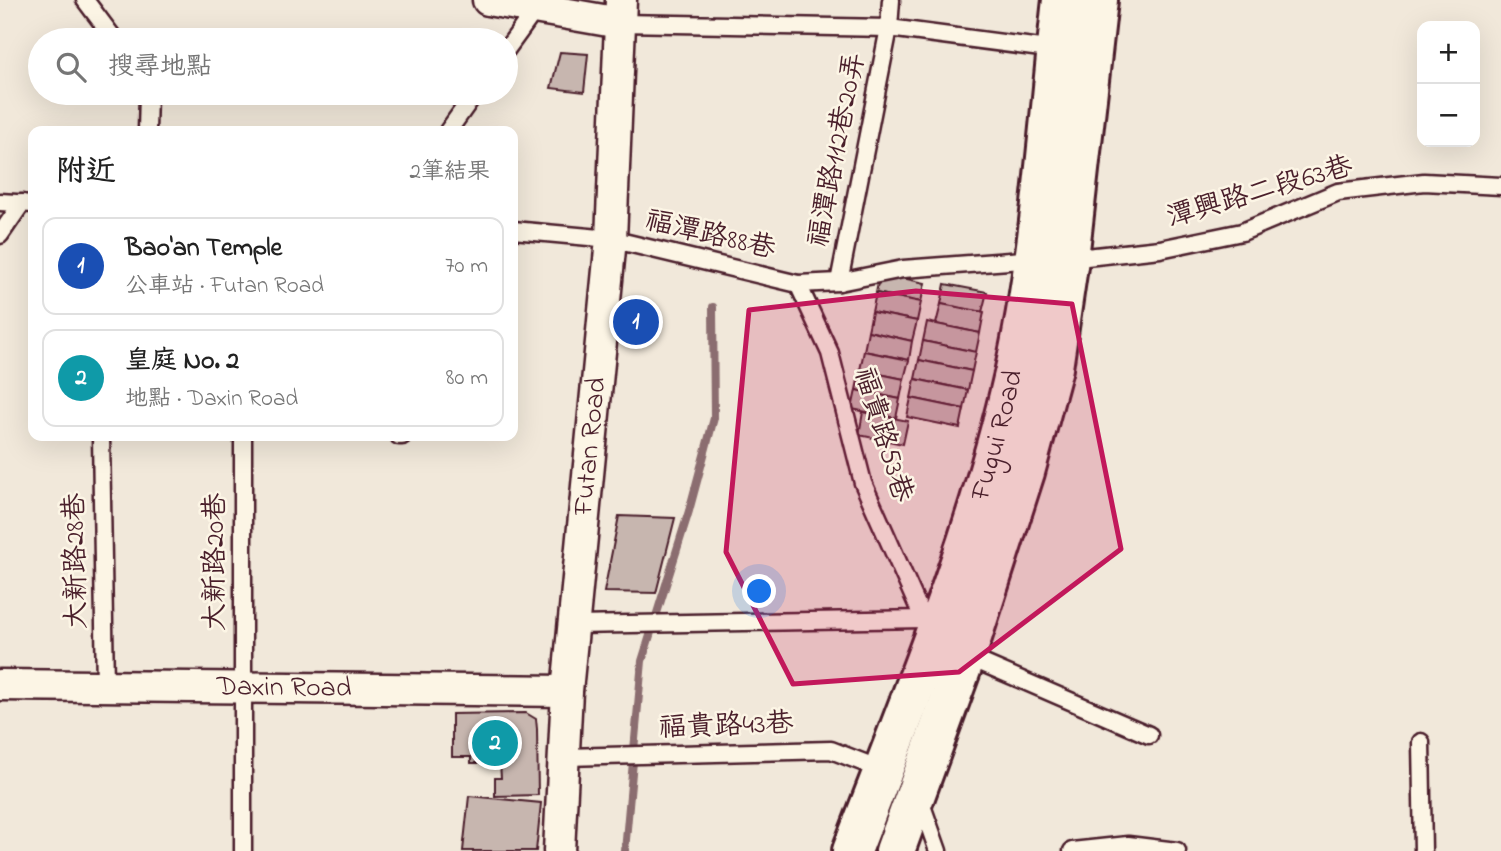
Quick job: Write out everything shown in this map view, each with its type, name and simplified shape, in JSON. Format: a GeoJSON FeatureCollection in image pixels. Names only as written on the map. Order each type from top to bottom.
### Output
{"type":"FeatureCollection","features":[{"type":"Feature","properties":{"kind":"street"},"geometry":{"type":"LineString","coordinates":[[488,0],[535,10],[621,12]]}},
{"type":"Feature","properties":{"kind":"street","name":"Fugui Road"},"geometry":{"type":"LineString","coordinates":[[895,851],[900,781],[941,638],[1025,472],[1053,368],[1051,259],[1056,50],[1062,0]]}},
{"type":"Feature","properties":{"kind":"street","name":"Fugui Road"},"geometry":{"type":"LineString","coordinates":[[1051,259],[1098,0]]}},
{"type":"Feature","properties":{"kind":"street","name":"Futan Road"},"geometry":{"type":"LineString","coordinates":[[559,851],[566,757],[567,691],[611,239],[621,12]]}},
{"type":"Feature","properties":{"kind":"street","name":"Daxin Road"},"geometry":{"type":"LineString","coordinates":[[0,685],[567,691]]}},
{"type":"Feature","properties":{"kind":"street","name":"Fugui Road"},"geometry":{"type":"LineString","coordinates":[[852,851],[900,781]]}},
{"type":"Feature","properties":{"kind":"lane"},"geometry":{"type":"LineString","coordinates":[[85,0],[106,28]]}},
{"type":"Feature","properties":{"kind":"lane","name":"福潭路112巷20弄"},"geometry":{"type":"LineString","coordinates":[[839,282],[889,28],[891,0]]}},
{"type":"Feature","properties":{"kind":"lane"},"geometry":{"type":"LineString","coordinates":[[518,33],[535,10]]}},
{"type":"Feature","properties":{"kind":"lane"},"geometry":{"type":"LineString","coordinates":[[621,12],[889,28],[1056,50]]}},
{"type":"Feature","properties":{"kind":"lane"},"geometry":{"type":"LineString","coordinates":[[147,126],[148,105]]}},
{"type":"Feature","properties":{"kind":"lane"},"geometry":{"type":"LineString","coordinates":[[452,126],[466,105]]}},
{"type":"Feature","properties":{"kind":"lane","name":"潭興路二段63巷"},"geometry":{"type":"LineString","coordinates":[[839,282],[902,269],[1160,249],[1242,232],[1338,192],[1424,182],[1501,186]]}},
{"type":"Feature","properties":{"kind":"lane"},"geometry":{"type":"LineString","coordinates":[[0,202],[28,203]]}},
{"type":"Feature","properties":{"kind":"lane"},"geometry":{"type":"LineString","coordinates":[[0,236],[28,203]]}},
{"type":"Feature","properties":{"kind":"lane","name":"福潭路88巷"},"geometry":{"type":"LineString","coordinates":[[518,230],[611,239],[799,284],[839,282]]}},
{"type":"Feature","properties":{"kind":"lane","name":"福貴路53巷"},"geometry":{"type":"LineString","coordinates":[[799,284],[830,353],[863,483],[941,638]]}},
{"type":"Feature","properties":{"kind":"lane","name":"大新路28巷"},"geometry":{"type":"LineString","coordinates":[[102,441],[104,686]]}},
{"type":"Feature","properties":{"kind":"lane","name":"大新路20巷"},"geometry":{"type":"LineString","coordinates":[[243,441],[243,851]]}},
{"type":"Feature","properties":{"kind":"lane"},"geometry":{"type":"LineString","coordinates":[[574,625],[941,638],[1149,735]]}},
{"type":"Feature","properties":{"kind":"lane"},"geometry":{"type":"LineString","coordinates":[[1421,742],[1423,851]]}},
{"type":"Feature","properties":{"kind":"lane","name":"福貴路43巷"},"geometry":{"type":"LineString","coordinates":[[566,757],[831,750],[900,781]]}},
{"type":"Feature","properties":{"kind":"lane"},"geometry":{"type":"LineString","coordinates":[[900,781],[938,851]]}},
{"type":"Feature","properties":{"kind":"lane"},"geometry":{"type":"LineString","coordinates":[[1072,851],[1128,845],[1177,851]]}},
{"type":"Feature","properties":{"kind":"highlighted area"},"geometry":{"type":"Polygon","coordinates":[[[916,291],[1072,304],[1121,549],[959,672],[793,684],[726,552],[749,310],[916,291]]]}},
{"type":"Feature","properties":{"kind":"building"},"geometry":{"type":"Polygon","coordinates":[[[560,52],[588,54],[584,92],[551,88],[560,52]]]}},
{"type":"Feature","properties":{"kind":"building"},"geometry":{"type":"Polygon","coordinates":[[[880,273],[925,283],[921,302],[876,293],[880,273]]]}},
{"type":"Feature","properties":{"kind":"building"},"geometry":{"type":"Polygon","coordinates":[[[945,284],[987,292],[982,312],[941,304],[945,284]]]}},
{"type":"Feature","properties":{"kind":"building"},"geometry":{"type":"Polygon","coordinates":[[[876,293],[921,302],[917,321],[872,312],[876,293]]]}},
{"type":"Feature","properties":{"kind":"building"},"geometry":{"type":"Polygon","coordinates":[[[941,304],[984,312],[980,333],[936,324],[941,304]]]}},
{"type":"Feature","properties":{"kind":"building"},"geometry":{"type":"Polygon","coordinates":[[[872,312],[917,321],[912,341],[868,331],[872,312]]]}},
{"type":"Feature","properties":{"kind":"building"},"geometry":{"type":"Polygon","coordinates":[[[927,322],[980,333],[976,352],[923,341],[927,322]]]}},
{"type":"Feature","properties":{"kind":"building"},"geometry":{"type":"Polygon","coordinates":[[[868,331],[912,341],[909,360],[864,351],[868,331]]]}},
{"type":"Feature","properties":{"kind":"building"},"geometry":{"type":"Polygon","coordinates":[[[923,341],[976,352],[972,371],[919,360],[923,341]]]}},
{"type":"Feature","properties":{"kind":"building"},"geometry":{"type":"Polygon","coordinates":[[[864,351],[909,360],[904,379],[860,370],[864,351]]]}},
{"type":"Feature","properties":{"kind":"building"},"geometry":{"type":"Polygon","coordinates":[[[919,360],[972,371],[968,390],[915,379],[919,360]]]}},
{"type":"Feature","properties":{"kind":"building"},"geometry":{"type":"Polygon","coordinates":[[[860,370],[904,379],[900,399],[856,390],[860,370]]]}},
{"type":"Feature","properties":{"kind":"building"},"geometry":{"type":"Polygon","coordinates":[[[915,379],[968,390],[964,409],[911,398],[915,379]]]}},
{"type":"Feature","properties":{"kind":"building"},"geometry":{"type":"Polygon","coordinates":[[[856,390],[900,399],[896,418],[852,409],[856,390]]]}},
{"type":"Feature","properties":{"kind":"building"},"geometry":{"type":"Polygon","coordinates":[[[911,398],[964,409],[960,428],[907,417],[911,398]]]}},
{"type":"Feature","properties":{"kind":"building"},"geometry":{"type":"Polygon","coordinates":[[[863,412],[908,421],[903,444],[859,435],[863,412]]]}},
{"type":"Feature","properties":{"kind":"building"},"geometry":{"type":"Polygon","coordinates":[[[619,516],[675,518],[656,593],[604,592],[619,516]]]}},
{"type":"Feature","properties":{"kind":"building"},"geometry":{"type":"Polygon","coordinates":[[[526,713],[536,719],[538,795],[495,796],[495,778],[501,778],[500,763],[471,763],[471,757],[452,757],[452,714],[526,713]]]}},
{"type":"Feature","properties":{"kind":"building"},"geometry":{"type":"Polygon","coordinates":[[[469,796],[541,803],[536,851],[463,851],[469,796]]]}},
{"type":"Feature","properties":{"kind":"waterway"},"geometry":{"type":"LineString","coordinates":[[625,851],[642,661],[689,511],[714,418],[713,307]]}},
{"type":"Feature","properties":{"kind":"place","name":"Bao'an Temple"},"geometry":{"type":"Point","coordinates":[636,322]}},
{"type":"Feature","properties":{"kind":"place","name":"皇庭 No. 2"},"geometry":{"type":"Point","coordinates":[495,743]}}]}
